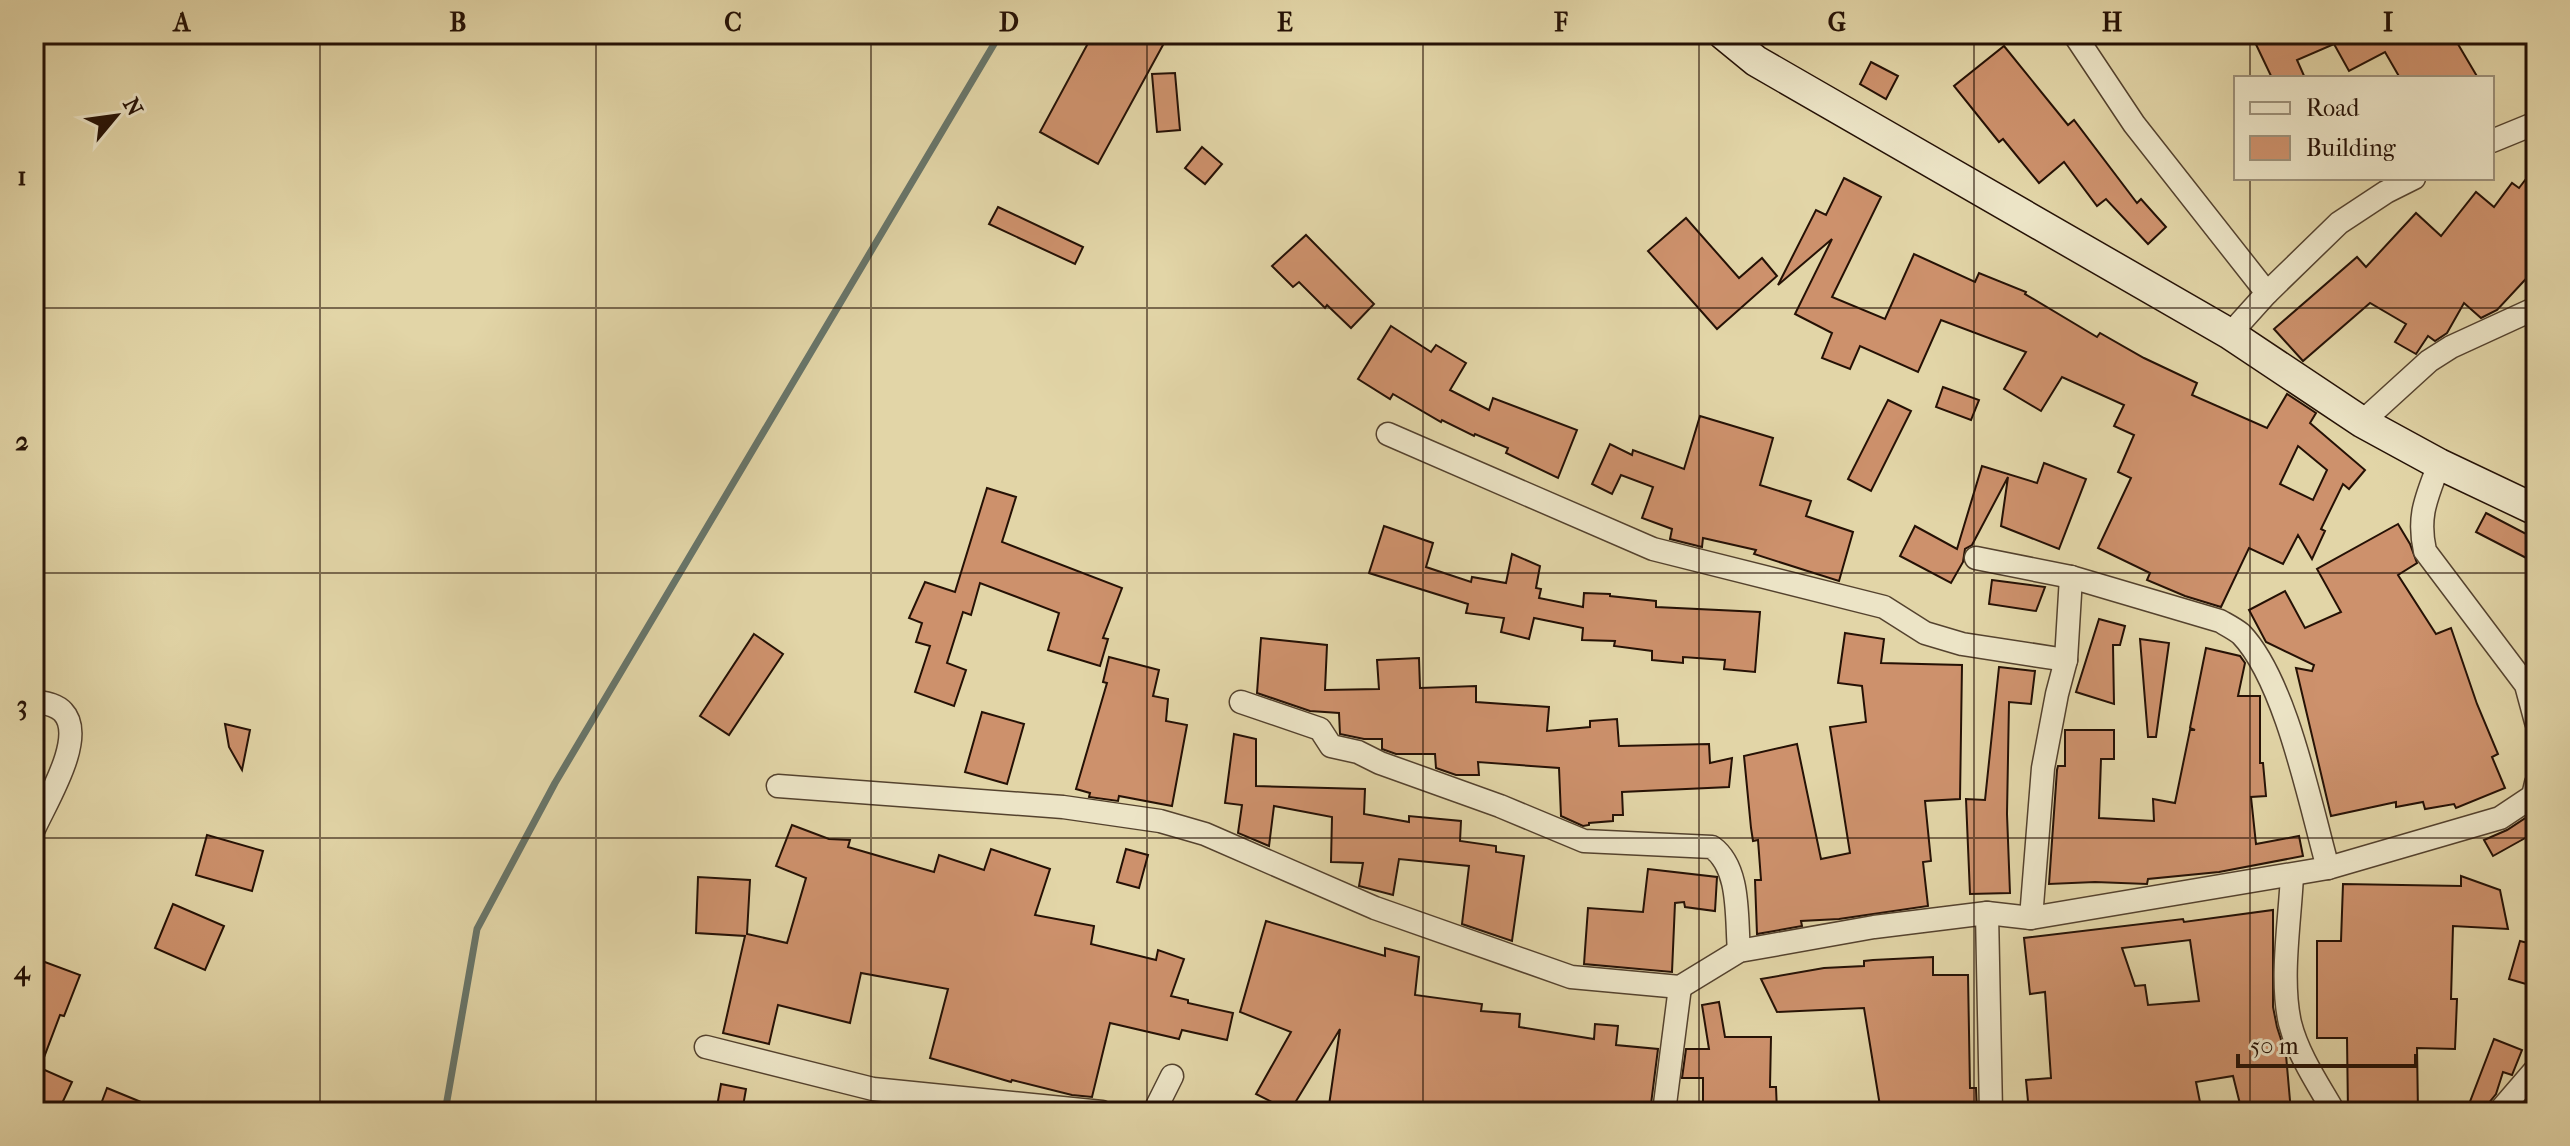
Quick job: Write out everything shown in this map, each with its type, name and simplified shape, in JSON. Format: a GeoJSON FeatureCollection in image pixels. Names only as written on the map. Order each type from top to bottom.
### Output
{"type":"FeatureCollection","features":[{"type":"Feature","properties":{"kind":"main road"},"geometry":{"type":"LineString","coordinates":[[1723,34],[1756,61],[2230,334],[2362,422],[2439,464],[2536,510]]}},
{"type":"Feature","properties":{"kind":"street"},"geometry":{"type":"LineString","coordinates":[[2074,34],[2134,124],[2267,293]]}},
{"type":"Feature","properties":{"kind":"street"},"geometry":{"type":"LineString","coordinates":[[2494,140],[2536,123]]}},
{"type":"Feature","properties":{"kind":"street"},"geometry":{"type":"LineString","coordinates":[[2230,334],[2339,223],[2410,180]]}},
{"type":"Feature","properties":{"kind":"street"},"geometry":{"type":"LineString","coordinates":[[2362,422],[2429,361],[2451,347],[2536,308]]}},
{"type":"Feature","properties":{"kind":"street"},"geometry":{"type":"LineString","coordinates":[[1388,434],[1653,549],[1884,607],[1925,633],[1962,644],[2066,660]]}},
{"type":"Feature","properties":{"kind":"street"},"geometry":{"type":"LineString","coordinates":[[2439,464],[2421,511],[2420,531],[2425,551],[2526,685],[2536,722]]}},
{"type":"Feature","properties":{"kind":"street"},"geometry":{"type":"LineString","coordinates":[[1976,558],[2071,577],[2220,621],[2239,632],[2259,656],[2282,707],[2328,868]]}},
{"type":"Feature","properties":{"kind":"street"},"geometry":{"type":"LineString","coordinates":[[2031,918],[2043,768],[2066,660],[2071,577]]}},
{"type":"Feature","properties":{"kind":"street"},"geometry":{"type":"LineString","coordinates":[[34,701],[56,706],[64,713],[72,730],[71,747],[34,829]]}},
{"type":"Feature","properties":{"kind":"street"},"geometry":{"type":"LineString","coordinates":[[1241,702],[1320,729],[1331,746],[1358,752],[1584,841],[1712,847],[1724,856],[1731,873],[1739,951]]}},
{"type":"Feature","properties":{"kind":"street"},"geometry":{"type":"LineString","coordinates":[[778,786],[1063,807],[1160,821],[1205,834],[1375,908],[1571,977],[1680,987],[1739,951],[1874,927],[1987,913],[2031,918],[2328,868],[2500,818],[2533,796],[2536,783]]}},
{"type":"Feature","properties":{"kind":"street"},"geometry":{"type":"LineString","coordinates":[[2292,875],[2286,999],[2299,1048],[2334,1112]]}},
{"type":"Feature","properties":{"kind":"street"},"geometry":{"type":"LineString","coordinates":[[1987,913],[1991,1112]]}},
{"type":"Feature","properties":{"kind":"street"},"geometry":{"type":"LineString","coordinates":[[1664,1112],[1680,987]]}},
{"type":"Feature","properties":{"kind":"street"},"geometry":{"type":"LineString","coordinates":[[706,1047],[873,1089],[1102,1112]]}},
{"type":"Feature","properties":{"kind":"street"},"geometry":{"type":"LineString","coordinates":[[2499,1112],[2536,1069]]}},
{"type":"Feature","properties":{"kind":"street"},"geometry":{"type":"LineString","coordinates":[[1154,1112],[1172,1076]]}},
{"type":"Feature","properties":{"kind":"building"},"geometry":{"type":"Polygon","coordinates":[[[1093,34],[1169,34],[1098,164],[1040,132],[1093,34]]]}},
{"type":"Feature","properties":{"kind":"building"},"geometry":{"type":"Polygon","coordinates":[[[2251,34],[2452,34],[2477,76],[2399,76],[2385,52],[2349,71],[2334,44],[2297,60],[2304,76],[2271,76],[2251,34]]]}},
{"type":"Feature","properties":{"kind":"building"},"geometry":{"type":"Polygon","coordinates":[[[2004,46],[2068,125],[2074,120],[2137,203],[2141,199],[2166,227],[2148,244],[2106,199],[2097,206],[2064,162],[2039,183],[2003,139],[1999,142],[1954,86],[2004,46]]]}},
{"type":"Feature","properties":{"kind":"building"},"geometry":{"type":"Polygon","coordinates":[[[1871,62],[1898,76],[1886,99],[1860,84],[1871,62]]]}},
{"type":"Feature","properties":{"kind":"building"},"geometry":{"type":"Polygon","coordinates":[[[1175,73],[1180,130],[1157,132],[1152,74],[1175,73]]]}},
{"type":"Feature","properties":{"kind":"building"},"geometry":{"type":"Polygon","coordinates":[[[1202,147],[1222,164],[1205,184],[1185,168],[1202,147]]]}},
{"type":"Feature","properties":{"kind":"building"},"geometry":{"type":"Polygon","coordinates":[[[2536,166],[2536,268],[2497,310],[2481,318],[2464,303],[2447,333],[2435,341],[2428,336],[2416,354],[2395,342],[2406,324],[2370,303],[2303,361],[2274,329],[2357,257],[2366,267],[2416,213],[2441,236],[2476,192],[2494,207],[2512,183],[2519,188],[2536,166]]]}},
{"type":"Feature","properties":{"kind":"building"},"geometry":{"type":"Polygon","coordinates":[[[1844,178],[1881,197],[1832,297],[1885,319],[1914,254],[1975,282],[1979,273],[2026,292],[2097,337],[2100,333],[2197,383],[2192,395],[2267,428],[2287,394],[2316,413],[2310,423],[2365,470],[2349,489],[2343,484],[2321,529],[2325,531],[2312,559],[2298,535],[2283,564],[2249,548],[2221,607],[2147,580],[2150,573],[2098,548],[2131,478],[2118,472],[2134,435],[2114,426],[2124,405],[2062,377],[2041,411],[2004,389],[2026,352],[1941,320],[1918,372],[1860,346],[1850,369],[1822,358],[1832,333],[1795,314],[1832,239],[1778,285],[1816,210],[1826,215],[1844,178]],[[2298,446],[2280,484],[2313,500],[2327,470],[2298,446]]]}},
{"type":"Feature","properties":{"kind":"building"},"geometry":{"type":"Polygon","coordinates":[[[998,207],[1083,247],[1075,264],[989,224],[998,207]]]}},
{"type":"Feature","properties":{"kind":"building"},"geometry":{"type":"Polygon","coordinates":[[[1686,218],[1739,278],[1762,258],[1777,276],[1717,329],[1648,251],[1686,218]]]}},
{"type":"Feature","properties":{"kind":"building"},"geometry":{"type":"Polygon","coordinates":[[[1306,235],[1374,304],[1351,328],[1299,282],[1293,287],[1272,266],[1306,235]]]}},
{"type":"Feature","properties":{"kind":"building"},"geometry":{"type":"Polygon","coordinates":[[[1391,326],[1431,352],[1436,345],[1466,363],[1450,390],[1489,410],[1493,398],[1577,430],[1558,478],[1506,453],[1508,448],[1441,422],[1393,394],[1390,399],[1358,379],[1391,326]]]}},
{"type":"Feature","properties":{"kind":"building"},"geometry":{"type":"Polygon","coordinates":[[[1943,387],[1979,400],[1971,420],[1936,407],[1943,387]]]}},
{"type":"Feature","properties":{"kind":"building"},"geometry":{"type":"Polygon","coordinates":[[[1888,400],[1911,411],[1871,491],[1848,479],[1888,400]]]}},
{"type":"Feature","properties":{"kind":"building"},"geometry":{"type":"Polygon","coordinates":[[[1700,416],[1773,438],[1760,485],[1811,501],[1806,516],[1853,532],[1839,581],[1754,554],[1756,550],[1703,538],[1702,547],[1670,539],[1672,529],[1642,518],[1653,487],[1621,475],[1612,494],[1592,484],[1610,444],[1632,455],[1633,450],[1684,469],[1700,416]]]}},
{"type":"Feature","properties":{"kind":"building"},"geometry":{"type":"Polygon","coordinates":[[[2044,463],[2086,479],[2059,549],[2001,526],[2008,477],[1972,545],[1965,549],[1963,562],[1951,583],[1900,556],[1915,526],[1957,549],[1982,466],[2037,483],[2044,463]]]}},
{"type":"Feature","properties":{"kind":"building"},"geometry":{"type":"Polygon","coordinates":[[[987,488],[1016,497],[1002,542],[1122,588],[1103,638],[1108,639],[1100,666],[1048,650],[1059,613],[980,583],[971,615],[963,612],[947,663],[966,670],[954,706],[915,692],[930,646],[916,642],[922,623],[909,618],[925,582],[955,592],[987,488]]]}},
{"type":"Feature","properties":{"kind":"building"},"geometry":{"type":"Polygon","coordinates":[[[2486,513],[2536,539],[2536,563],[2476,532],[2486,513]]]}},
{"type":"Feature","properties":{"kind":"building"},"geometry":{"type":"Polygon","coordinates":[[[2398,524],[2417,563],[2398,575],[2436,634],[2451,628],[2498,754],[2492,757],[2505,788],[2456,808],[2454,804],[2425,809],[2423,802],[2396,807],[2396,802],[2331,816],[2296,668],[2312,671],[2314,665],[2266,642],[2249,610],[2285,591],[2305,628],[2341,612],[2317,569],[2398,524]]]}},
{"type":"Feature","properties":{"kind":"building"},"geometry":{"type":"Polygon","coordinates":[[[1384,526],[1433,543],[1426,567],[1471,582],[1472,577],[1506,583],[1512,554],[1540,566],[1536,588],[1541,589],[1539,598],[1583,607],[1584,593],[1610,594],[1656,601],[1656,607],[1760,612],[1755,672],[1724,669],[1725,660],[1683,657],[1683,663],[1652,660],[1652,651],[1614,646],[1615,641],[1582,640],[1583,628],[1534,618],[1529,639],[1501,632],[1504,618],[1466,613],[1468,604],[1369,573],[1384,526]]]}},
{"type":"Feature","properties":{"kind":"building"},"geometry":{"type":"Polygon","coordinates":[[[1992,580],[2045,587],[2036,611],[1989,604],[1992,580]]]}},
{"type":"Feature","properties":{"kind":"building"},"geometry":{"type":"Polygon","coordinates":[[[2099,619],[2125,626],[2120,645],[2113,645],[2114,704],[2076,692],[2099,619]]]}},
{"type":"Feature","properties":{"kind":"building"},"geometry":{"type":"Polygon","coordinates":[[[1845,633],[1884,639],[1881,663],[1962,665],[1960,799],[1925,801],[1931,861],[1923,862],[1928,906],[1839,919],[1801,921],[1802,926],[1757,934],[1755,880],[1761,880],[1758,840],[1753,841],[1751,828],[1744,756],[1797,744],[1821,859],[1850,853],[1830,727],[1866,722],[1862,686],[1838,683],[1845,633]]]}},
{"type":"Feature","properties":{"kind":"building"},"geometry":{"type":"Polygon","coordinates":[[[754,634],[783,654],[729,735],[700,716],[754,634]]]}},
{"type":"Feature","properties":{"kind":"building"},"geometry":{"type":"Polygon","coordinates":[[[1261,638],[1327,645],[1325,690],[1379,689],[1377,660],[1419,658],[1420,688],[1476,686],[1476,702],[1549,707],[1547,731],[1590,727],[1590,721],[1617,719],[1619,746],[1709,744],[1710,763],[1732,758],[1729,787],[1622,792],[1623,815],[1613,815],[1613,821],[1583,826],[1561,816],[1559,768],[1478,762],[1479,775],[1456,775],[1436,768],[1435,754],[1396,754],[1382,749],[1382,739],[1340,734],[1339,713],[1310,711],[1257,693],[1261,638]]]}},
{"type":"Feature","properties":{"kind":"building"},"geometry":{"type":"Polygon","coordinates":[[[2140,639],[2169,643],[2156,737],[2148,737],[2140,639]]]}},
{"type":"Feature","properties":{"kind":"building"},"geometry":{"type":"Polygon","coordinates":[[[2206,648],[2240,656],[2245,663],[2238,696],[2260,696],[2260,763],[2263,763],[2266,796],[2251,797],[2256,844],[2299,836],[2303,856],[2219,872],[2148,879],[2147,884],[2049,884],[2057,770],[2058,766],[2065,766],[2065,730],[2114,730],[2114,759],[2101,759],[2099,818],[2154,821],[2153,799],[2175,803],[2190,730],[2195,730],[2190,728],[2206,648]]]}},
{"type":"Feature","properties":{"kind":"building"},"geometry":{"type":"Polygon","coordinates":[[[1109,657],[1159,670],[1153,696],[1168,699],[1166,721],[1187,725],[1172,806],[1119,796],[1118,801],[1089,797],[1090,793],[1076,789],[1107,683],[1103,682],[1109,657]]]}},
{"type":"Feature","properties":{"kind":"building"},"geometry":{"type":"Polygon","coordinates":[[[1999,667],[2035,671],[2031,704],[2009,702],[2007,814],[2010,893],[1970,894],[1966,799],[1985,800],[1999,667]]]}},
{"type":"Feature","properties":{"kind":"building"},"geometry":{"type":"Polygon","coordinates":[[[982,712],[1024,724],[1007,784],[965,772],[982,712]]]}},
{"type":"Feature","properties":{"kind":"building"},"geometry":{"type":"Polygon","coordinates":[[[225,724],[250,730],[242,770],[229,747],[225,724]]]}},
{"type":"Feature","properties":{"kind":"building"},"geometry":{"type":"Polygon","coordinates":[[[1234,734],[1256,739],[1256,786],[1365,789],[1364,814],[1409,822],[1409,816],[1461,821],[1460,841],[1496,846],[1496,852],[1524,856],[1512,941],[1462,924],[1469,866],[1399,859],[1393,895],[1359,886],[1363,863],[1331,862],[1332,817],[1274,806],[1269,846],[1238,833],[1242,805],[1225,803],[1234,734]]]}},
{"type":"Feature","properties":{"kind":"building"},"geometry":{"type":"Polygon","coordinates":[[[2527,817],[2536,832],[2493,856],[2484,840],[2527,817]]]}},
{"type":"Feature","properties":{"kind":"building"},"geometry":{"type":"Polygon","coordinates":[[[792,825],[829,839],[850,840],[848,847],[934,872],[939,855],[984,870],[991,849],[1050,869],[1035,915],[1094,926],[1091,944],[1156,960],[1158,950],[1184,959],[1171,996],[1233,1013],[1227,1040],[1182,1030],[1179,1039],[1110,1023],[1092,1097],[1072,1095],[1011,1082],[930,1058],[948,989],[861,973],[850,1023],[778,1005],[769,1044],[723,1033],[745,936],[696,933],[698,877],[750,880],[747,934],[787,943],[806,878],[776,866],[792,825]]]}},
{"type":"Feature","properties":{"kind":"building"},"geometry":{"type":"Polygon","coordinates":[[[207,835],[263,851],[252,891],[196,875],[207,835]]]}},
{"type":"Feature","properties":{"kind":"building"},"geometry":{"type":"Polygon","coordinates":[[[1126,849],[1148,855],[1139,888],[1117,882],[1126,849]]]}},
{"type":"Feature","properties":{"kind":"building"},"geometry":{"type":"Polygon","coordinates":[[[1648,869],[1717,877],[1715,911],[1685,907],[1684,902],[1675,903],[1672,972],[1584,964],[1588,908],[1643,912],[1648,869]]]}},
{"type":"Feature","properties":{"kind":"building"},"geometry":{"type":"Polygon","coordinates":[[[2461,876],[2500,890],[2508,929],[2453,926],[2451,999],[2457,999],[2455,1049],[2417,1048],[2418,1112],[2348,1112],[2347,1038],[2317,1038],[2317,941],[2341,941],[2343,884],[2461,886],[2461,876]]]}},
{"type":"Feature","properties":{"kind":"building"},"geometry":{"type":"Polygon","coordinates":[[[173,904],[224,926],[205,970],[155,948],[173,904]]]}},
{"type":"Feature","properties":{"kind":"building"},"geometry":{"type":"Polygon","coordinates":[[[2273,910],[2273,1007],[2286,1055],[2291,1112],[2242,1112],[2233,1076],[2196,1082],[2202,1112],[2177,1112],[2176,1107],[2137,1112],[2029,1112],[2026,1080],[2051,1078],[2045,992],[2030,994],[2024,938],[2183,919],[2184,922],[2273,910]],[[2190,940],[2122,948],[2135,986],[2145,985],[2148,1005],[2199,1001],[2190,940]]]}},
{"type":"Feature","properties":{"kind":"building"},"geometry":{"type":"Polygon","coordinates":[[[1266,921],[1385,956],[1385,948],[1419,957],[1415,995],[1482,1004],[1481,1011],[1520,1014],[1519,1027],[1594,1039],[1595,1024],[1618,1026],[1616,1045],[1658,1049],[1650,1112],[1328,1112],[1340,1029],[1290,1111],[1256,1094],[1291,1032],[1240,1012],[1266,921]]]}},
{"type":"Feature","properties":{"kind":"building"},"geometry":{"type":"Polygon","coordinates":[[[2520,941],[2536,945],[2536,987],[2509,979],[2520,941]]]}},
{"type":"Feature","properties":{"kind":"building"},"geometry":{"type":"Polygon","coordinates":[[[1933,957],[1933,975],[1968,975],[1970,1088],[1976,1088],[1977,1112],[1881,1112],[1864,1008],[1777,1012],[1761,979],[1824,968],[1864,966],[1864,961],[1933,957]]]}},
{"type":"Feature","properties":{"kind":"building"},"geometry":{"type":"Polygon","coordinates":[[[34,958],[80,975],[64,1016],[60,1015],[40,1068],[72,1082],[58,1112],[34,1103],[34,958]]]}},
{"type":"Feature","properties":{"kind":"building"},"geometry":{"type":"Polygon","coordinates":[[[1719,1002],[1725,1037],[1771,1037],[1770,1087],[1776,1087],[1777,1112],[1703,1112],[1703,1078],[1682,1078],[1686,1049],[1709,1049],[1702,1005],[1719,1002]]]}},
{"type":"Feature","properties":{"kind":"building"},"geometry":{"type":"Polygon","coordinates":[[[2494,1039],[2522,1050],[2512,1075],[2503,1072],[2496,1094],[2485,1112],[2466,1112],[2494,1039]]]}},
{"type":"Feature","properties":{"kind":"building"},"geometry":{"type":"Polygon","coordinates":[[[721,1084],[746,1089],[742,1112],[716,1112],[721,1084]]]}},
{"type":"Feature","properties":{"kind":"building"},"geometry":{"type":"Polygon","coordinates":[[[107,1088],[163,1111],[163,1112],[98,1112],[107,1088]]]}},
{"type":"Feature","properties":{"kind":"waterway"},"geometry":{"type":"LineString","coordinates":[[445,1112],[477,929],[555,783],[1000,34]]}}]}
